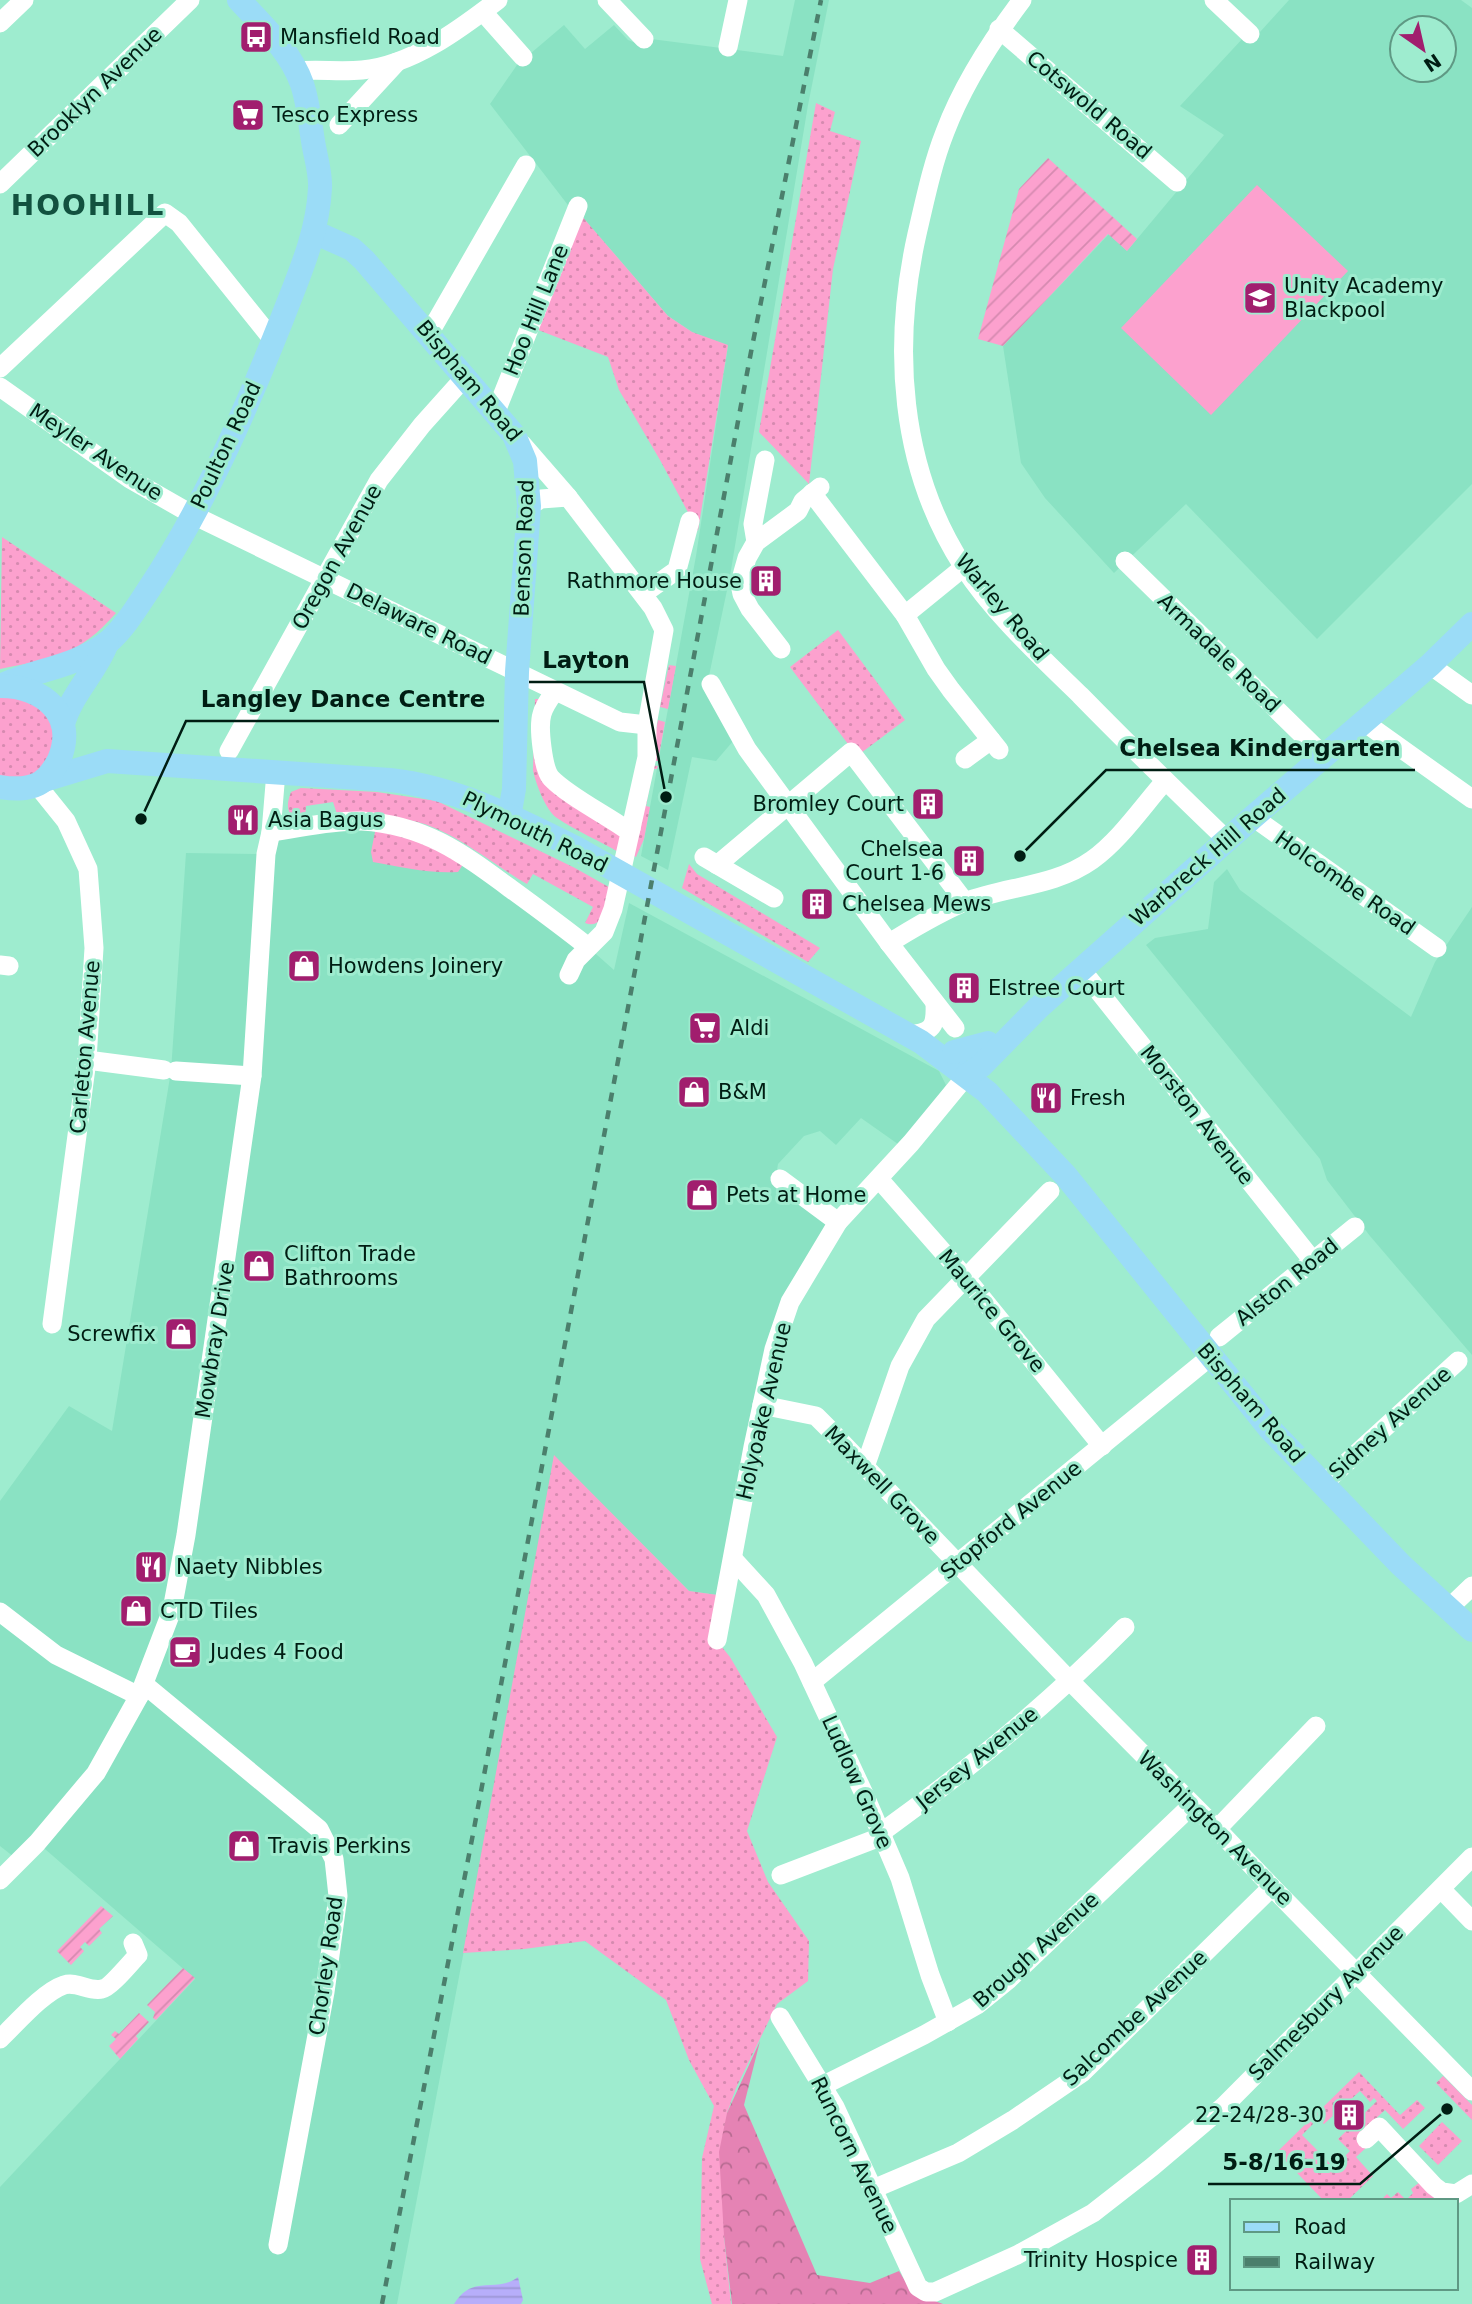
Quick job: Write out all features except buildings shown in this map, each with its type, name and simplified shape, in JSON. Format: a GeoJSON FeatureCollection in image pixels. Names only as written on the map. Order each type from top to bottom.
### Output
{"type":"FeatureCollection","features":[{"type":"Feature","properties":{"kind":"main road","name":"Poulton Road"},"geometry":{"type":"LineString","coordinates":[[35,785],[59,759],[64,725],[71,702],[100,662],[108,642],[134,611],[171,556],[193,515],[243,411],[310,241],[321,186],[305,96],[296,71],[275,40],[239,0]]}},
{"type":"Feature","properties":{"kind":"main road","name":"Bispham Road"},"geometry":{"type":"LineString","coordinates":[[310,241],[340,257],[368,265],[514,435]]}},
{"type":"Feature","properties":{"kind":"main road","name":"Benson Road"},"geometry":{"type":"LineString","coordinates":[[509,817],[514,789],[517,672],[529,506],[525,461],[514,435]]}},
{"type":"Feature","properties":{"kind":"main road","name":"Warbreck Hill Road"},"geometry":{"type":"LineString","coordinates":[[969,1054],[1039,1007],[1253,817],[1430,665],[1472,624]]}},
{"type":"Feature","properties":{"kind":"main road","name":"Poulton Road"},"geometry":{"type":"LineString","coordinates":[[0,686],[22,676],[70,664],[108,642]]}},
{"type":"Feature","properties":{"kind":"main road","name":"Plymouth Road"},"geometry":{"type":"LineString","coordinates":[[0,686],[27,689],[43,696],[56,710],[80,747],[107,761]]}},
{"type":"Feature","properties":{"kind":"main road","name":"Plymouth Road"},"geometry":{"type":"LineString","coordinates":[[35,785],[107,761],[423,784],[448,791],[535,827],[574,847],[915,1038],[969,1054]]}},
{"type":"Feature","properties":{"kind":"main road"},"geometry":{"type":"LineString","coordinates":[[0,787],[35,785]]}},
{"type":"Feature","properties":{"kind":"main road"},"geometry":{"type":"LineString","coordinates":[[0,799],[35,785]]}},
{"type":"Feature","properties":{"kind":"main road","name":"Benson Road"},"geometry":{"type":"LineString","coordinates":[[514,789],[522,809],[535,827]]}},
{"type":"Feature","properties":{"kind":"main road","name":"Bispham Road"},"geometry":{"type":"LineString","coordinates":[[969,1054],[987,1092],[1050,1158],[1214,1347],[1270,1429],[1401,1565],[1472,1630]]}},
{"type":"Feature","properties":{"kind":"street"},"geometry":{"type":"LineString","coordinates":[[0,23],[24,0]]}},
{"type":"Feature","properties":{"kind":"street","name":"Brooklyn Avenue"},"geometry":{"type":"LineString","coordinates":[[0,184],[190,0]]}},
{"type":"Feature","properties":{"kind":"street"},"geometry":{"type":"LineString","coordinates":[[607,0],[644,39]]}},
{"type":"Feature","properties":{"kind":"street"},"geometry":{"type":"LineString","coordinates":[[728,47],[738,0]]}},
{"type":"Feature","properties":{"kind":"street","name":"Warley Road"},"geometry":{"type":"LineString","coordinates":[[1022,0],[999,29],[976,66],[945,132],[930,179],[912,256],[902,357],[904,390],[915,455],[943,531],[964,567],[1013,627],[1227,840]]}},
{"type":"Feature","properties":{"kind":"street"},"geometry":{"type":"LineString","coordinates":[[1214,0],[1250,34]]}},
{"type":"Feature","properties":{"kind":"street"},"geometry":{"type":"LineString","coordinates":[[296,71],[361,70],[398,61],[448,35],[490,6],[523,57]]}},
{"type":"Feature","properties":{"kind":"street","name":"Cotswold Road"},"geometry":{"type":"LineString","coordinates":[[999,29],[1177,182]]}},
{"type":"Feature","properties":{"kind":"street"},"geometry":{"type":"LineString","coordinates":[[339,125],[398,61]]}},
{"type":"Feature","properties":{"kind":"street"},"geometry":{"type":"LineString","coordinates":[[429,334],[526,165]]}},
{"type":"Feature","properties":{"kind":"street","name":"Hoo Hill Lane"},"geometry":{"type":"LineString","coordinates":[[495,414],[578,206]]}},
{"type":"Feature","properties":{"kind":"street"},"geometry":{"type":"LineString","coordinates":[[0,368],[165,212],[179,223],[273,340]]}},
{"type":"Feature","properties":{"kind":"street","name":"Oregon Avenue"},"geometry":{"type":"LineString","coordinates":[[229,751],[379,480],[464,377]]}},
{"type":"Feature","properties":{"kind":"street","name":"Meyler Avenue"},"geometry":{"type":"LineString","coordinates":[[0,387],[130,479],[193,515]]}},
{"type":"Feature","properties":{"kind":"street","name":"Bispham Road"},"geometry":{"type":"LineString","coordinates":[[514,435],[568,497],[643,594],[663,625],[662,651],[647,725],[647,757],[613,909],[604,932],[597,942],[576,960],[569,975]]}},
{"type":"Feature","properties":{"kind":"street"},"geometry":{"type":"LineString","coordinates":[[756,542],[753,524],[765,460]]}},
{"type":"Feature","properties":{"kind":"street"},"geometry":{"type":"LineString","coordinates":[[780,649],[757,604],[742,594],[740,584],[747,558],[756,542],[798,511],[803,500],[817,490],[905,615],[936,669],[995,745],[965,759]]}},
{"type":"Feature","properties":{"kind":"street"},"geometry":{"type":"LineString","coordinates":[[529,506],[541,499],[568,497]]}},
{"type":"Feature","properties":{"kind":"street","name":"Delaware Road"},"geometry":{"type":"LineString","coordinates":[[193,515],[620,722],[647,725]]}},
{"type":"Feature","properties":{"kind":"street"},"geometry":{"type":"LineString","coordinates":[[643,594],[677,569],[690,521]]}},
{"type":"Feature","properties":{"kind":"street","name":"Armadale Road"},"geometry":{"type":"LineString","coordinates":[[1125,561],[1150,572],[1325,756]]}},
{"type":"Feature","properties":{"kind":"street"},"geometry":{"type":"LineString","coordinates":[[905,615],[964,567]]}},
{"type":"Feature","properties":{"kind":"street"},"geometry":{"type":"LineString","coordinates":[[1430,665],[1472,695]]}},
{"type":"Feature","properties":{"kind":"street","name":"Bispham Road"},"geometry":{"type":"LineString","coordinates":[[710,684],[747,749],[935,1003],[969,1054]]}},
{"type":"Feature","properties":{"kind":"street"},"geometry":{"type":"LineString","coordinates":[[555,691],[541,718],[549,775],[566,790],[624,828],[631,829]]}},
{"type":"Feature","properties":{"kind":"street"},"geometry":{"type":"LineString","coordinates":[[1364,722],[1472,799]]}},
{"type":"Feature","properties":{"kind":"street"},"geometry":{"type":"LineString","coordinates":[[774,898],[710,861],[788,806],[851,752],[965,902]]}},
{"type":"Feature","properties":{"kind":"street","name":"Mowbray Drive"},"geometry":{"type":"LineString","coordinates":[[7,1868],[53,1825],[96,1773],[142,1690],[172,1610],[232,1230],[252,1076],[265,854],[271,832],[276,772]]}},
{"type":"Feature","properties":{"kind":"street"},"geometry":{"type":"LineString","coordinates":[[889,943],[930,918],[965,902],[1052,879],[1081,867],[1104,850],[1165,781]]}},
{"type":"Feature","properties":{"kind":"street","name":"Carleton Avenue"},"geometry":{"type":"LineString","coordinates":[[35,785],[66,821],[88,869],[94,948],[87,1060],[52,1324]]}},
{"type":"Feature","properties":{"kind":"street","name":"Holcombe Road"},"geometry":{"type":"LineString","coordinates":[[1253,817],[1437,948]]}},
{"type":"Feature","properties":{"kind":"street"},"geometry":{"type":"LineString","coordinates":[[271,832],[354,821],[394,825],[422,833],[463,854],[588,947]]}},
{"type":"Feature","properties":{"kind":"street","name":"Morston Avenue"},"geometry":{"type":"LineString","coordinates":[[1081,969],[1313,1261]]}},
{"type":"Feature","properties":{"kind":"street"},"geometry":{"type":"LineString","coordinates":[[915,1038],[931,1028],[935,1020],[935,1003]]}},
{"type":"Feature","properties":{"kind":"street","name":"Holyoake Avenue"},"geometry":{"type":"LineString","coordinates":[[717,1640],[762,1405],[774,1349],[789,1303],[838,1222],[878,1179],[969,1054]]}},
{"type":"Feature","properties":{"kind":"street"},"geometry":{"type":"LineString","coordinates":[[87,1060],[252,1076]]}},
{"type":"Feature","properties":{"kind":"street"},"geometry":{"type":"LineString","coordinates":[[780,1179],[838,1222]]}},
{"type":"Feature","properties":{"kind":"street","name":"Maurice Grove"},"geometry":{"type":"LineString","coordinates":[[878,1179],[965,1277],[1102,1446]]}},
{"type":"Feature","properties":{"kind":"street"},"geometry":{"type":"LineString","coordinates":[[865,1467],[900,1366],[926,1319],[1050,1191]]}},
{"type":"Feature","properties":{"kind":"street","name":"Alston Road"},"geometry":{"type":"LineString","coordinates":[[1214,1347],[1355,1227]]}},
{"type":"Feature","properties":{"kind":"street","name":"Stopford Avenue"},"geometry":{"type":"LineString","coordinates":[[812,1682],[1102,1446],[1214,1347]]}},
{"type":"Feature","properties":{"kind":"street","name":"Sidney Avenue"},"geometry":{"type":"LineString","coordinates":[[1323,1484],[1458,1361]]}},
{"type":"Feature","properties":{"kind":"street","name":"Maxwell Grove"},"geometry":{"type":"LineString","coordinates":[[762,1405],[816,1416],[958,1564]]}},
{"type":"Feature","properties":{"kind":"street","name":"Ludlow Grove"},"geometry":{"type":"LineString","coordinates":[[733,1559],[766,1595],[812,1682],[901,1878],[930,1975],[948,2022]]}},
{"type":"Feature","properties":{"kind":"street","name":"Washington Avenue"},"geometry":{"type":"LineString","coordinates":[[958,1564],[1472,2091]]}},
{"type":"Feature","properties":{"kind":"street"},"geometry":{"type":"LineString","coordinates":[[1449,1608],[1472,1586]]}},
{"type":"Feature","properties":{"kind":"street","name":"Chorley Road"},"geometry":{"type":"LineString","coordinates":[[0,1612],[56,1656],[142,1690],[319,1829],[334,1859],[338,1896],[325,1993],[278,2245]]}},
{"type":"Feature","properties":{"kind":"street","name":"Jersey Avenue"},"geometry":{"type":"LineString","coordinates":[[781,1875],[882,1834],[1071,1682],[1125,1627]]}},
{"type":"Feature","properties":{"kind":"street"},"geometry":{"type":"LineString","coordinates":[[1217,1829],[1316,1726]]}},
{"type":"Feature","properties":{"kind":"street","name":"Brough Avenue"},"geometry":{"type":"LineString","coordinates":[[824,2085],[977,2005],[1008,1980],[1192,1805]]}},
{"type":"Feature","properties":{"kind":"street","name":"Salmesbury Avenue"},"geometry":{"type":"LineString","coordinates":[[926,2292],[935,2292],[1017,2255],[1093,2213],[1152,2167],[1223,2106],[1472,1857]]}},
{"type":"Feature","properties":{"kind":"street","name":"Salcombe Avenue"},"geometry":{"type":"LineString","coordinates":[[873,2189],[958,2152],[1013,2120],[1082,2073],[1272,1887]]}},
{"type":"Feature","properties":{"kind":"street"},"geometry":{"type":"LineString","coordinates":[[1441,1889],[1472,1921]]}},
{"type":"Feature","properties":{"kind":"street"},"geometry":{"type":"LineString","coordinates":[[0,2039],[36,2005],[60,1987],[75,1984],[104,1989],[141,1953]]}},
{"type":"Feature","properties":{"kind":"street","name":"Runcorn Avenue"},"geometry":{"type":"LineString","coordinates":[[780,2017],[824,2085],[918,2287],[926,2292]]}},
{"type":"Feature","properties":{"kind":"street"},"geometry":{"type":"LineString","coordinates":[[1377,2128],[1442,2192],[1456,2194],[1472,2184]]}},
{"type":"Feature","properties":{"kind":"shaded area"},"geometry":{"type":"Polygon","coordinates":[[[795,0],[829,0],[808,105],[730,576],[706,690],[734,740],[716,761],[692,757],[668,870],[641,856],[696,556],[728,346],[692,332],[668,316],[580,214],[571,209],[490,104],[517,65],[564,25],[585,49],[614,25],[628,40],[643,46],[651,39],[783,56],[795,0]]]}},
{"type":"Feature","properties":{"kind":"shaded area","name":"Unity Academy Blackpool"},"geometry":{"type":"Polygon","coordinates":[[[1289,0],[1461,0],[1472,8],[1472,484],[1317,639],[1186,504],[1114,573],[1045,498],[1021,463],[1003,346],[1109,234],[1127,251],[1224,135],[1180,106],[1244,37],[1250,43],[1289,0]]]}},
{"type":"Feature","properties":{"kind":"shaded area"},"geometry":{"type":"Polygon","coordinates":[[[816,103],[835,112],[830,131],[861,141],[833,269],[809,484],[759,432],[816,103]]]}},
{"type":"Feature","properties":{"kind":"shaded area"},"geometry":{"type":"Polygon","coordinates":[[[1048,158],[1137,239],[1127,251],[1108,234],[1003,346],[978,339],[1019,189],[1048,158]]]}},
{"type":"Feature","properties":{"kind":"shaded area"},"geometry":{"type":"Polygon","coordinates":[[[1257,185],[1348,271],[1211,415],[1121,328],[1257,185]]]}},
{"type":"Feature","properties":{"kind":"shaded area"},"geometry":{"type":"Polygon","coordinates":[[[580,214],[668,316],[692,332],[728,345],[698,531],[619,390],[608,357],[533,328],[580,214]]]}},
{"type":"Feature","properties":{"kind":"shaded area"},"geometry":{"type":"Polygon","coordinates":[[[2,537],[116,613],[77,647],[50,658],[0,669],[2,537]]]}},
{"type":"Feature","properties":{"kind":"shaded area"},"geometry":{"type":"Polygon","coordinates":[[[838,630],[905,720],[857,756],[790,667],[838,630]]]}},
{"type":"Feature","properties":{"kind":"shaded area"},"geometry":{"type":"Polygon","coordinates":[[[669,665],[676,666],[668,709],[660,707],[669,665]]]}},
{"type":"Feature","properties":{"kind":"shaded area"},"geometry":{"type":"Polygon","coordinates":[[[0,694],[38,705],[54,726],[53,757],[33,776],[0,780],[0,694]]]}},
{"type":"Feature","properties":{"kind":"shaded area"},"geometry":{"type":"Polygon","coordinates":[[[535,699],[539,699],[540,765],[624,834],[620,853],[557,818],[545,803],[533,770],[535,699]]]}},
{"type":"Feature","properties":{"kind":"shaded area"},"geometry":{"type":"Polygon","coordinates":[[[658,720],[665,722],[658,761],[654,761],[651,755],[658,720]]]}},
{"type":"Feature","properties":{"kind":"shaded area"},"geometry":{"type":"Polygon","coordinates":[[[649,765],[658,766],[653,769],[646,806],[650,807],[644,839],[636,857],[632,855],[649,765]]]}},
{"type":"Feature","properties":{"kind":"shaded area"},"geometry":{"type":"Polygon","coordinates":[[[301,788],[377,792],[437,801],[575,868],[614,890],[608,908],[597,923],[585,923],[593,907],[533,874],[527,884],[457,839],[428,825],[385,817],[337,814],[333,802],[306,806],[305,820],[293,819],[288,809],[289,799],[291,792],[301,788]]]}},
{"type":"Feature","properties":{"kind":"shaded area"},"geometry":{"type":"Polygon","coordinates":[[[347,821],[414,830],[588,947],[614,970],[629,903],[939,1071],[946,1085],[905,1149],[861,1118],[836,1145],[820,1131],[804,1136],[778,1164],[776,1176],[838,1222],[791,1300],[725,1596],[689,1591],[554,1456],[509,1713],[397,2304],[0,2304],[0,2187],[195,1979],[38,1843],[19,1861],[0,1846],[0,1501],[69,1406],[112,1431],[171,1071],[186,853],[265,854],[271,832],[347,821]]]}},
{"type":"Feature","properties":{"kind":"shaded area"},"geometry":{"type":"Polygon","coordinates":[[[376,827],[400,831],[464,863],[458,872],[437,872],[373,862],[371,852],[376,827]]]}},
{"type":"Feature","properties":{"kind":"shaded area"},"geometry":{"type":"Polygon","coordinates":[[[689,864],[697,874],[820,948],[808,962],[682,888],[689,864]]]}},
{"type":"Feature","properties":{"kind":"shaded area"},"geometry":{"type":"Polygon","coordinates":[[[1227,869],[1240,890],[1411,1017],[1435,962],[1472,907],[1472,1355],[1370,1236],[1327,1180],[1320,1159],[1146,945],[1155,938],[1208,929],[1214,882],[1227,869]]]}},
{"type":"Feature","properties":{"kind":"shaded area"},"geometry":{"type":"Polygon","coordinates":[[[554,1455],[689,1591],[725,1596],[717,1641],[730,1657],[777,1737],[747,1831],[768,1882],[809,1941],[808,1981],[777,2004],[736,2088],[727,2113],[724,2236],[731,2304],[712,2304],[700,2259],[702,2158],[714,2106],[689,2060],[666,2000],[585,1941],[463,1953],[554,1455]]]}},
{"type":"Feature","properties":{"kind":"shaded area"},"geometry":{"type":"Polygon","coordinates":[[[101,1906],[113,1916],[99,1929],[102,1933],[89,1946],[85,1942],[80,1947],[84,1951],[71,1965],[57,1951],[101,1906]]]}},
{"type":"Feature","properties":{"kind":"shaded area"},"geometry":{"type":"Polygon","coordinates":[[[183,1968],[195,1978],[156,2020],[153,2018],[155,2012],[147,2005],[183,1968]]]}},
{"type":"Feature","properties":{"kind":"shaded area"},"geometry":{"type":"Polygon","coordinates":[[[139,2013],[149,2022],[120,2059],[109,2046],[116,2039],[111,2035],[115,2031],[119,2034],[139,2013]]]}},
{"type":"Feature","properties":{"kind":"shaded area"},"geometry":{"type":"Polygon","coordinates":[[[1359,2072],[1400,2115],[1417,2100],[1425,2108],[1403,2129],[1385,2110],[1358,2135],[1368,2146],[1356,2157],[1373,2176],[1349,2199],[1322,2199],[1277,2152],[1359,2072]],[[1360,2091],[1324,2124],[1318,2119],[1302,2135],[1334,2167],[1350,2151],[1338,2139],[1377,2101],[1374,2098],[1370,2102],[1360,2091]]]}},
{"type":"Feature","properties":{"kind":"shaded area"},"geometry":{"type":"Polygon","coordinates":[[[1443,2076],[1472,2105],[1472,2120],[1436,2083],[1443,2076]]]}},
{"type":"Feature","properties":{"kind":"shaded area"},"geometry":{"type":"Polygon","coordinates":[[[1442,2122],[1462,2141],[1438,2165],[1419,2146],[1442,2122]]]}},
{"type":"Feature","properties":{"kind":"shaded area"},"geometry":{"type":"Polygon","coordinates":[[[1420,2182],[1442,2199],[1407,2199],[1413,2193],[1411,2189],[1420,2182]]]}},
{"type":"Feature","properties":{"kind":"shaded area"},"geometry":{"type":"Polygon","coordinates":[[[1398,2192],[1405,2199],[1382,2199],[1387,2194],[1391,2198],[1398,2192]]]}},
{"type":"Feature","properties":{"kind":"shaded area"},"geometry":{"type":"Polygon","coordinates":[[[518,2277],[523,2300],[521,2304],[454,2304],[469,2289],[510,2282],[518,2277]]]}},
{"type":"Feature","properties":{"kind":"green space"},"geometry":{"type":"Polygon","coordinates":[[[760,2041],[744,2105],[817,2275],[870,2283],[899,2271],[917,2293],[943,2304],[732,2304],[724,2236],[719,2152],[727,2113],[760,2041]]]}},
{"type":"Feature","properties":{"kind":"railway"},"geometry":{"type":"LineString","coordinates":[[382,2304],[473,1834],[751,352],[821,0]]}},
{"type":"Feature","properties":{"kind":"place","name":"Mansfield Road"},"geometry":{"type":"Point","coordinates":[256,37]}},
{"type":"Feature","properties":{"kind":"place","name":"Tesco Express"},"geometry":{"type":"Point","coordinates":[248,115]}},
{"type":"Feature","properties":{"kind":"place","name":"Unity Academy Blackpool"},"geometry":{"type":"Point","coordinates":[1260,298]}},
{"type":"Feature","properties":{"kind":"place","name":"Rathmore House"},"geometry":{"type":"Point","coordinates":[766,581]}},
{"type":"Feature","properties":{"kind":"place","name":"Layton"},"geometry":{"type":"Point","coordinates":[666,797]}},
{"type":"Feature","properties":{"kind":"place","name":"Bromley Court"},"geometry":{"type":"Point","coordinates":[928,804]}},
{"type":"Feature","properties":{"kind":"place","name":"Langley Dance Centre"},"geometry":{"type":"Point","coordinates":[141,819]}},
{"type":"Feature","properties":{"kind":"place","name":"Asia Bagus"},"geometry":{"type":"Point","coordinates":[243,820]}},
{"type":"Feature","properties":{"kind":"place","name":"Chelsea Kindergarten"},"geometry":{"type":"Point","coordinates":[1020,856]}},
{"type":"Feature","properties":{"kind":"place","name":"Chelsea Court 1-6"},"geometry":{"type":"Point","coordinates":[969,861]}},
{"type":"Feature","properties":{"kind":"place","name":"Chelsea Mews"},"geometry":{"type":"Point","coordinates":[817,904]}},
{"type":"Feature","properties":{"kind":"place","name":"Howdens Joinery"},"geometry":{"type":"Point","coordinates":[304,966]}},
{"type":"Feature","properties":{"kind":"place","name":"Elstree Court"},"geometry":{"type":"Point","coordinates":[964,988]}},
{"type":"Feature","properties":{"kind":"place","name":"Aldi"},"geometry":{"type":"Point","coordinates":[705,1028]}},
{"type":"Feature","properties":{"kind":"place","name":"B&M"},"geometry":{"type":"Point","coordinates":[694,1092]}},
{"type":"Feature","properties":{"kind":"place","name":"Fresh"},"geometry":{"type":"Point","coordinates":[1046,1098]}},
{"type":"Feature","properties":{"kind":"place","name":"Pets at Home"},"geometry":{"type":"Point","coordinates":[702,1195]}},
{"type":"Feature","properties":{"kind":"place","name":"Clifton Trade Bathrooms"},"geometry":{"type":"Point","coordinates":[259,1266]}},
{"type":"Feature","properties":{"kind":"place","name":"Screwfix"},"geometry":{"type":"Point","coordinates":[181,1334]}},
{"type":"Feature","properties":{"kind":"place","name":"Naety Nibbles"},"geometry":{"type":"Point","coordinates":[151,1567]}},
{"type":"Feature","properties":{"kind":"place","name":"CTD Tiles"},"geometry":{"type":"Point","coordinates":[136,1611]}},
{"type":"Feature","properties":{"kind":"place","name":"Judes 4 Food"},"geometry":{"type":"Point","coordinates":[185,1652]}},
{"type":"Feature","properties":{"kind":"place","name":"Travis Perkins"},"geometry":{"type":"Point","coordinates":[244,1846]}},
{"type":"Feature","properties":{"kind":"place","name":"5-8/16-19"},"geometry":{"type":"Point","coordinates":[1447,2109]}},
{"type":"Feature","properties":{"kind":"place","name":"22-24/28-30"},"geometry":{"type":"Point","coordinates":[1349,2115]}},
{"type":"Feature","properties":{"kind":"place","name":"Trinity Hospice"},"geometry":{"type":"Point","coordinates":[1202,2260]}},
{"type":"Feature","properties":{"kind":"district","name":"HOOHILL"},"geometry":{"type":"Point","coordinates":[88,205]}}]}
